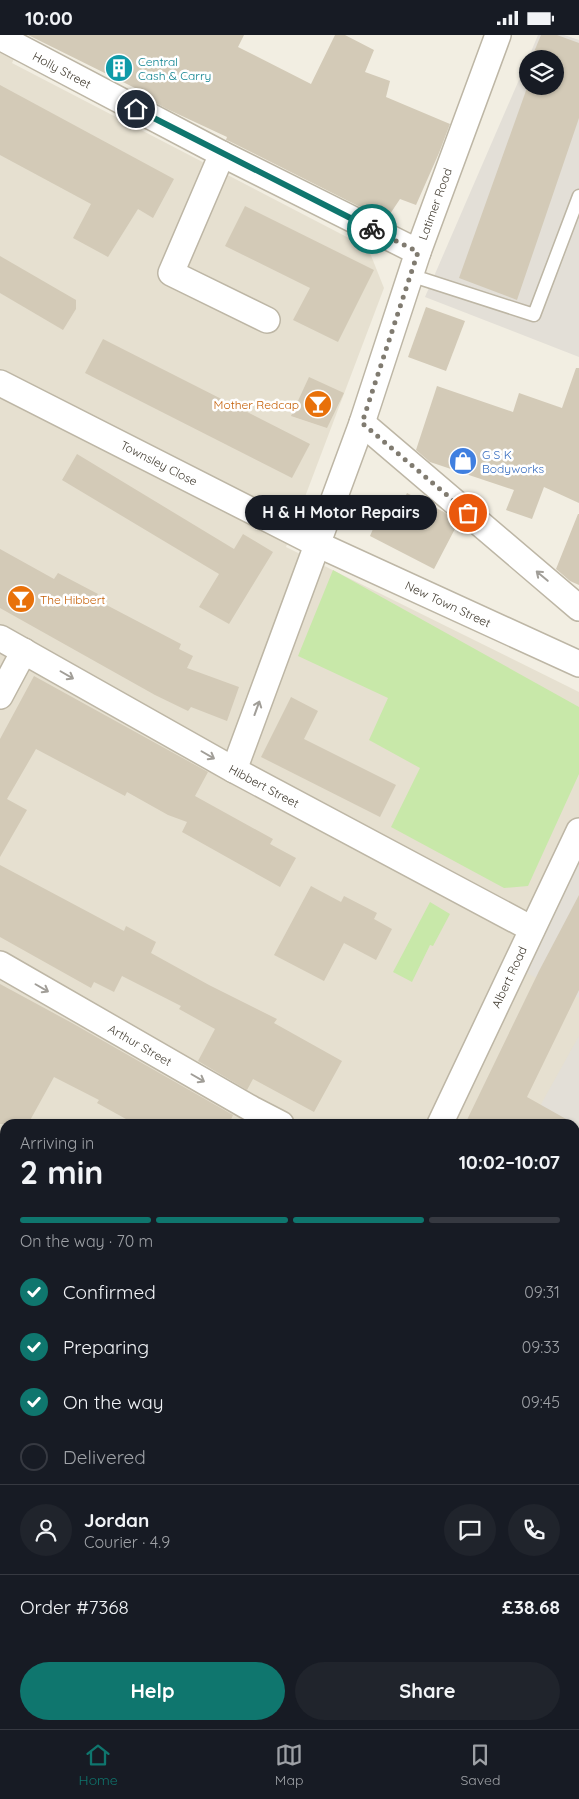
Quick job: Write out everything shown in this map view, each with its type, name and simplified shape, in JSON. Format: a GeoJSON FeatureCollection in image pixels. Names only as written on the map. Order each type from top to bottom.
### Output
{"type":"FeatureCollection","features":[{"type":"Feature","properties":{"kind":"street","name":"Latimer Road"},"geometry":{"type":"LineString","coordinates":[[234,770],[362,423],[414,263],[498,35]]}},
{"type":"Feature","properties":{"kind":"street","name":"Holly Street"},"geometry":{"type":"LineString","coordinates":[[0,37],[222,154],[414,263]]}},
{"type":"Feature","properties":{"kind":"street"},"geometry":{"type":"LineString","coordinates":[[222,154],[170,273],[267,320]]}},
{"type":"Feature","properties":{"kind":"street","name":"Townsley Close"},"geometry":{"type":"LineString","coordinates":[[0,383],[317,544]]}},
{"type":"Feature","properties":{"kind":"street"},"geometry":{"type":"LineString","coordinates":[[362,423],[579,608]]}},
{"type":"Feature","properties":{"kind":"street","name":"New Town Street"},"geometry":{"type":"LineString","coordinates":[[317,544],[579,664]]}},
{"type":"Feature","properties":{"kind":"street","name":"Hibbert Street"},"geometry":{"type":"LineString","coordinates":[[0,637],[234,770],[532,929]]}},
{"type":"Feature","properties":{"kind":"street"},"geometry":{"type":"LineString","coordinates":[[0,696],[24,651]]}},
{"type":"Feature","properties":{"kind":"street","name":"Albert Road"},"geometry":{"type":"LineString","coordinates":[[442,1119],[532,929],[574,857],[579,831]]}},
{"type":"Feature","properties":{"kind":"street","name":"Arthur Street"},"geometry":{"type":"LineString","coordinates":[[0,964],[248,1117]]}},
{"type":"Feature","properties":{"kind":"lane"},"geometry":{"type":"LineString","coordinates":[[414,263],[534,315],[579,196]]}},
{"type":"Feature","properties":{"kind":"shaded area"},"geometry":{"type":"Polygon","coordinates":[[[0,35],[25,35],[12,63],[368,248],[384,288],[286,547],[579,692],[579,1119],[0,1119],[0,35]]]}},
{"type":"Feature","properties":{"kind":"shaded area"},"geometry":{"type":"Polygon","coordinates":[[[538,35],[564,35],[579,40],[579,357],[425,297],[519,79],[519,95],[564,95],[564,50],[532,50],[538,35]]]}},
{"type":"Feature","properties":{"kind":"shaded area"},"geometry":{"type":"Polygon","coordinates":[[[579,862],[579,998],[526,973],[579,862]]]}},
{"type":"Feature","properties":{"kind":"shaded area"},"geometry":{"type":"Polygon","coordinates":[[[579,1036],[579,1119],[533,1119],[579,1036]]]}},
{"type":"Feature","properties":{"kind":"green space"},"geometry":{"type":"Polygon","coordinates":[[[333,570],[579,707],[579,774],[528,886],[504,888],[391,827],[420,768],[369,740],[388,698],[298,656],[333,570]]]}},
{"type":"Feature","properties":{"kind":"green space"},"geometry":{"type":"Polygon","coordinates":[[[430,902],[450,914],[433,946],[430,945],[412,982],[393,972],[430,902]]]}},
{"type":"Feature","properties":{"kind":"building"},"geometry":{"type":"Polygon","coordinates":[[[28,35],[244,35],[238,47],[311,84],[335,35],[345,35],[374,50],[365,72],[390,81],[386,97],[450,124],[416,205],[400,199],[386,220],[226,140],[227,137],[136,92],[137,89],[28,35]]]}},
{"type":"Feature","properties":{"kind":"building"},"geometry":{"type":"Polygon","coordinates":[[[541,35],[557,35],[579,43],[579,118],[517,300],[459,278],[524,95],[564,95],[564,50],[535,50],[541,35]]]}},
{"type":"Feature","properties":{"kind":"building"},"geometry":{"type":"Polygon","coordinates":[[[0,85],[174,179],[153,218],[138,209],[108,257],[73,238],[91,204],[0,155],[0,85]]]}},
{"type":"Feature","properties":{"kind":"building"},"geometry":{"type":"Polygon","coordinates":[[[245,206],[374,270],[338,342],[293,320],[310,288],[225,246],[245,206]]]}},
{"type":"Feature","properties":{"kind":"building"},"geometry":{"type":"Polygon","coordinates":[[[0,256],[76,300],[76,309],[63,330],[0,293],[0,256]]]}},
{"type":"Feature","properties":{"kind":"building"},"geometry":{"type":"Polygon","coordinates":[[[426,307],[465,321],[446,371],[408,357],[426,307]]]}},
{"type":"Feature","properties":{"kind":"building"},"geometry":{"type":"Polygon","coordinates":[[[103,339],[310,444],[292,478],[85,373],[103,339]]]}},
{"type":"Feature","properties":{"kind":"building"},"geometry":{"type":"Polygon","coordinates":[[[576,368],[579,368],[579,503],[544,487],[532,519],[506,510],[514,490],[430,462],[416,450],[437,386],[513,412],[519,393],[562,408],[576,368]]]}},
{"type":"Feature","properties":{"kind":"building","name":"Mother Redcap"},"geometry":{"type":"Polygon","coordinates":[[[309,377],[344,393],[327,428],[291,416],[309,377]]]}},
{"type":"Feature","properties":{"kind":"building"},"geometry":{"type":"Polygon","coordinates":[[[77,454],[234,549],[243,534],[273,552],[229,624],[199,607],[219,574],[62,480],[77,454]]]}},
{"type":"Feature","properties":{"kind":"building"},"geometry":{"type":"Polygon","coordinates":[[[407,493],[444,512],[458,523],[434,569],[370,536],[373,529],[365,516],[368,507],[376,502],[386,502],[389,496],[402,503],[407,493]]]}},
{"type":"Feature","properties":{"kind":"building"},"geometry":{"type":"Polygon","coordinates":[[[578,514],[579,585],[570,581],[556,569],[578,514]]]}},
{"type":"Feature","properties":{"kind":"building"},"geometry":{"type":"Polygon","coordinates":[[[0,549],[54,579],[58,573],[98,594],[95,599],[181,644],[179,649],[193,656],[187,668],[239,687],[227,721],[191,707],[188,711],[155,695],[0,608],[0,549]]]}},
{"type":"Feature","properties":{"kind":"building"},"geometry":{"type":"Polygon","coordinates":[[[34,676],[208,772],[195,796],[273,839],[270,844],[296,858],[280,887],[182,832],[187,822],[168,815],[127,792],[125,796],[36,749],[7,799],[27,810],[0,857],[0,739],[34,676]]]}},
{"type":"Feature","properties":{"kind":"building"},"geometry":{"type":"Polygon","coordinates":[[[291,697],[318,711],[304,739],[396,785],[380,817],[261,757],[291,697]]]}},
{"type":"Feature","properties":{"kind":"building"},"geometry":{"type":"Polygon","coordinates":[[[0,865],[124,931],[126,926],[156,942],[151,953],[277,1019],[274,1023],[342,1061],[314,1112],[253,1079],[247,1090],[198,1061],[215,1029],[179,1009],[181,1006],[122,976],[114,992],[94,982],[91,988],[0,937],[0,865]]]}},
{"type":"Feature","properties":{"kind":"building"},"geometry":{"type":"Polygon","coordinates":[[[311,886],[341,902],[344,896],[377,913],[374,919],[392,929],[376,960],[344,943],[324,981],[274,955],[311,886]]]}},
{"type":"Feature","properties":{"kind":"building"},"geometry":{"type":"Polygon","coordinates":[[[579,895],[579,990],[527,1097],[566,1119],[467,1119],[539,971],[579,895]]]}},
{"type":"Feature","properties":{"kind":"building"},"geometry":{"type":"Polygon","coordinates":[[[0,984],[233,1115],[231,1119],[126,1119],[97,1103],[99,1100],[54,1077],[31,1119],[0,1119],[0,984]]]}},
{"type":"Feature","properties":{"kind":"way so far"},"geometry":{"type":"LineString","coordinates":[[372,229],[418,252],[362,423],[468,513]]}},
{"type":"Feature","properties":{"kind":"place","name":"Central Cash & Carry"},"geometry":{"type":"Point","coordinates":[119,68]}},
{"type":"Feature","properties":{"kind":"place","name":"Mother Redcap"},"geometry":{"type":"Point","coordinates":[318,404]}},
{"type":"Feature","properties":{"kind":"place","name":"G S K Bodyworks"},"geometry":{"type":"Point","coordinates":[463,461]}},
{"type":"Feature","properties":{"kind":"place","name":"H & H Motor Repairs"},"geometry":{"type":"Point","coordinates":[468,513]}},
{"type":"Feature","properties":{"kind":"place","name":"The Hibbert"},"geometry":{"type":"Point","coordinates":[21,599]}},
{"type":"Feature","properties":{"kind":"route"},"geometry":{"type":"LineString","coordinates":[[136,109],[372,229]]}}]}
